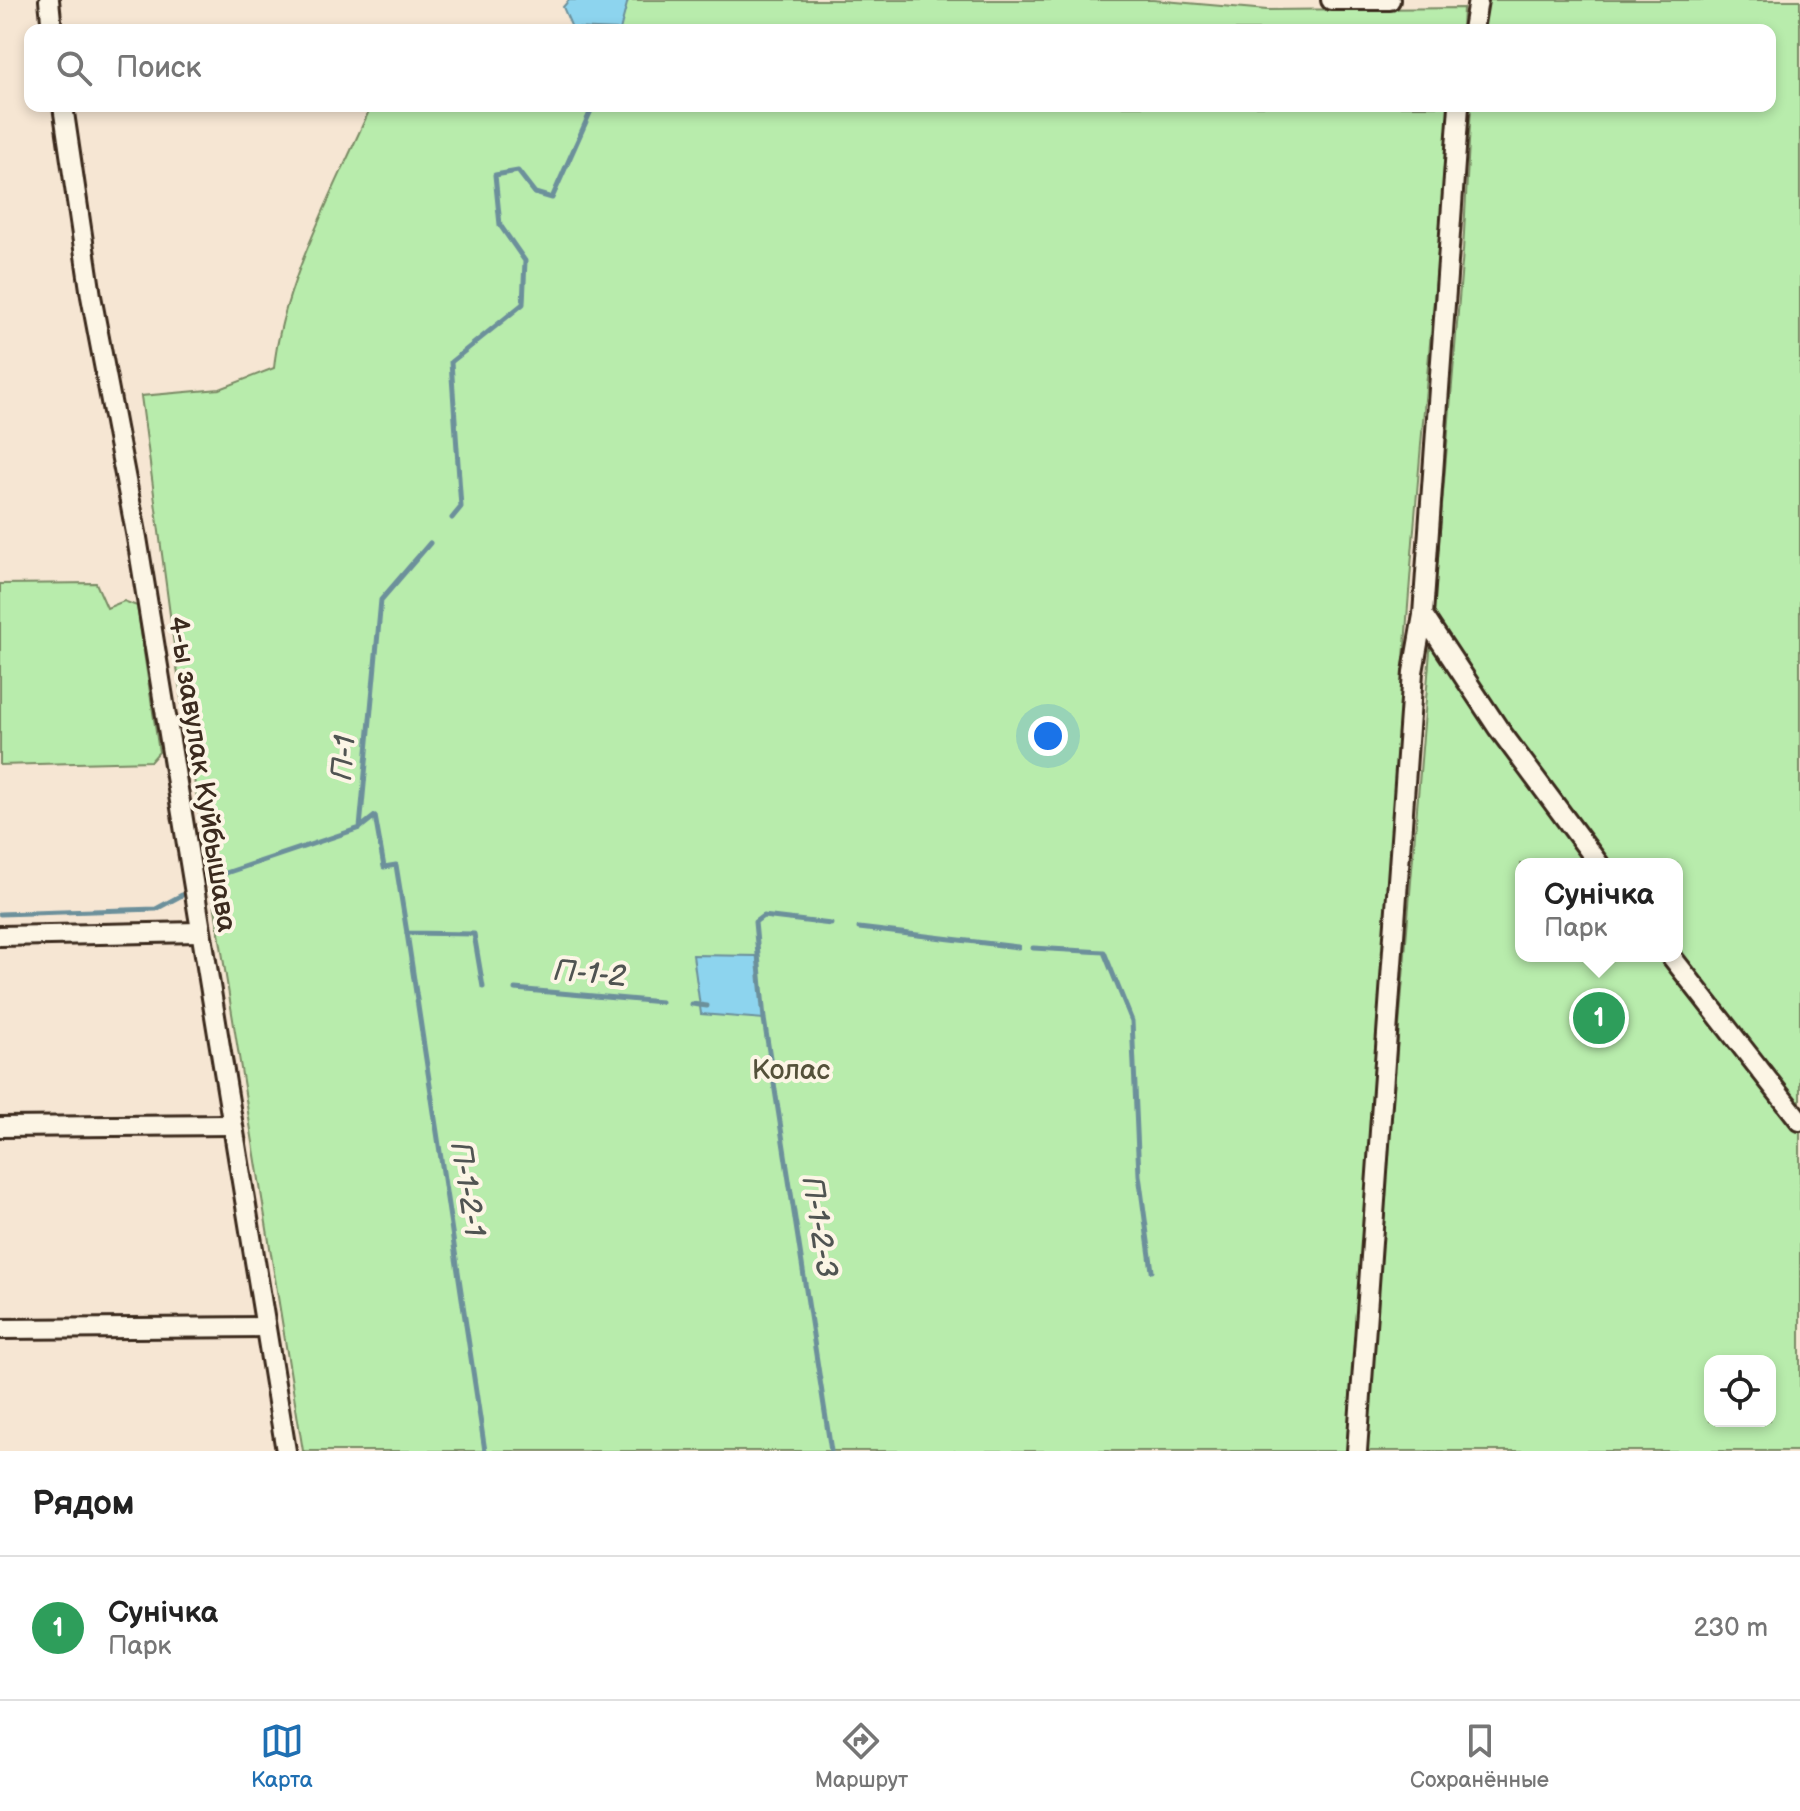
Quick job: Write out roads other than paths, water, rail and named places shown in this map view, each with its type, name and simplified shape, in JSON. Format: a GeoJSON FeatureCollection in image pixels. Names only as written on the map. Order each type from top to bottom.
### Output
{"type":"FeatureCollection","features":[{"type":"Feature","properties":{"kind":"street"},"geometry":{"type":"LineString","coordinates":[[49,0],[51,24]]}},
{"type":"Feature","properties":{"kind":"street"},"geometry":{"type":"LineString","coordinates":[[1331,0],[1390,0]]}},
{"type":"Feature","properties":{"kind":"street"},"geometry":{"type":"LineString","coordinates":[[1474,24],[1478,0]]}},
{"type":"Feature","properties":{"kind":"street","name":"4-ы завулак Куйбышава"},"geometry":{"type":"LineString","coordinates":[[64,112],[91,296],[137,538],[230,1125],[286,1451]]}},
{"type":"Feature","properties":{"kind":"street"},"geometry":{"type":"LineString","coordinates":[[1357,1451],[1413,672],[1423,615],[1459,112]]}},
{"type":"Feature","properties":{"kind":"street"},"geometry":{"type":"LineString","coordinates":[[1423,615],[1498,728],[1595,858]]}},
{"type":"Feature","properties":{"kind":"street"},"geometry":{"type":"LineString","coordinates":[[0,936],[199,932]]}},
{"type":"Feature","properties":{"kind":"street"},"geometry":{"type":"LineString","coordinates":[[1676,962],[1800,1121]]}},
{"type":"Feature","properties":{"kind":"street"},"geometry":{"type":"LineString","coordinates":[[0,1127],[230,1125]]}},
{"type":"Feature","properties":{"kind":"street"},"geometry":{"type":"LineString","coordinates":[[0,1329],[265,1327]]}},
{"type":"Feature","properties":{"kind":"water"},"geometry":{"type":"Polygon","coordinates":[[[569,0],[628,0],[622,24],[570,24],[563,7],[569,0]]]}},
{"type":"Feature","properties":{"kind":"water"},"geometry":{"type":"Polygon","coordinates":[[[693,955],[757,956],[764,1019],[701,1014],[693,955]]]}},
{"type":"Feature","properties":{"kind":"waterway"},"geometry":{"type":"LineString","coordinates":[[452,518],[461,507],[451,362],[523,304],[525,261],[500,225],[495,175],[518,171],[535,193],[552,198],[590,112]]}},
{"type":"Feature","properties":{"kind":"waterway","name":"П-1"},"geometry":{"type":"LineString","coordinates":[[202,881],[360,828],[381,600],[430,543]]}},
{"type":"Feature","properties":{"kind":"waterway","name":"П-1-2"},"geometry":{"type":"LineString","coordinates":[[361,827],[375,816],[384,867],[396,865],[407,933],[474,934],[483,987]]}},
{"type":"Feature","properties":{"kind":"waterway","name":"П-1"},"geometry":{"type":"LineString","coordinates":[[0,914],[156,909],[182,895]]}},
{"type":"Feature","properties":{"kind":"waterway","name":"П-1-2-3"},"geometry":{"type":"LineString","coordinates":[[831,924],[763,916],[755,922],[764,1019],[831,1451]]}},
{"type":"Feature","properties":{"kind":"waterway"},"geometry":{"type":"LineString","coordinates":[[859,928],[1018,947]]}},
{"type":"Feature","properties":{"kind":"waterway","name":"П-1-2-1"},"geometry":{"type":"LineString","coordinates":[[407,933],[485,1451]]}},
{"type":"Feature","properties":{"kind":"waterway"},"geometry":{"type":"LineString","coordinates":[[1033,948],[1104,952],[1132,1021],[1139,1175],[1152,1271]]}},
{"type":"Feature","properties":{"kind":"waterway","name":"П-1-2"},"geometry":{"type":"LineString","coordinates":[[515,989],[661,1002]]}},
{"type":"Feature","properties":{"kind":"waterway","name":"П-1-2"},"geometry":{"type":"LineString","coordinates":[[692,1004],[707,1006]]}},
{"type":"Feature","properties":{"kind":"place","name":"Сунічка"},"geometry":{"type":"Point","coordinates":[1599,1018]}},
{"type":"Feature","properties":{"kind":"park label","name":"Колас"},"geometry":{"type":"Point","coordinates":[791,1070]}}]}
